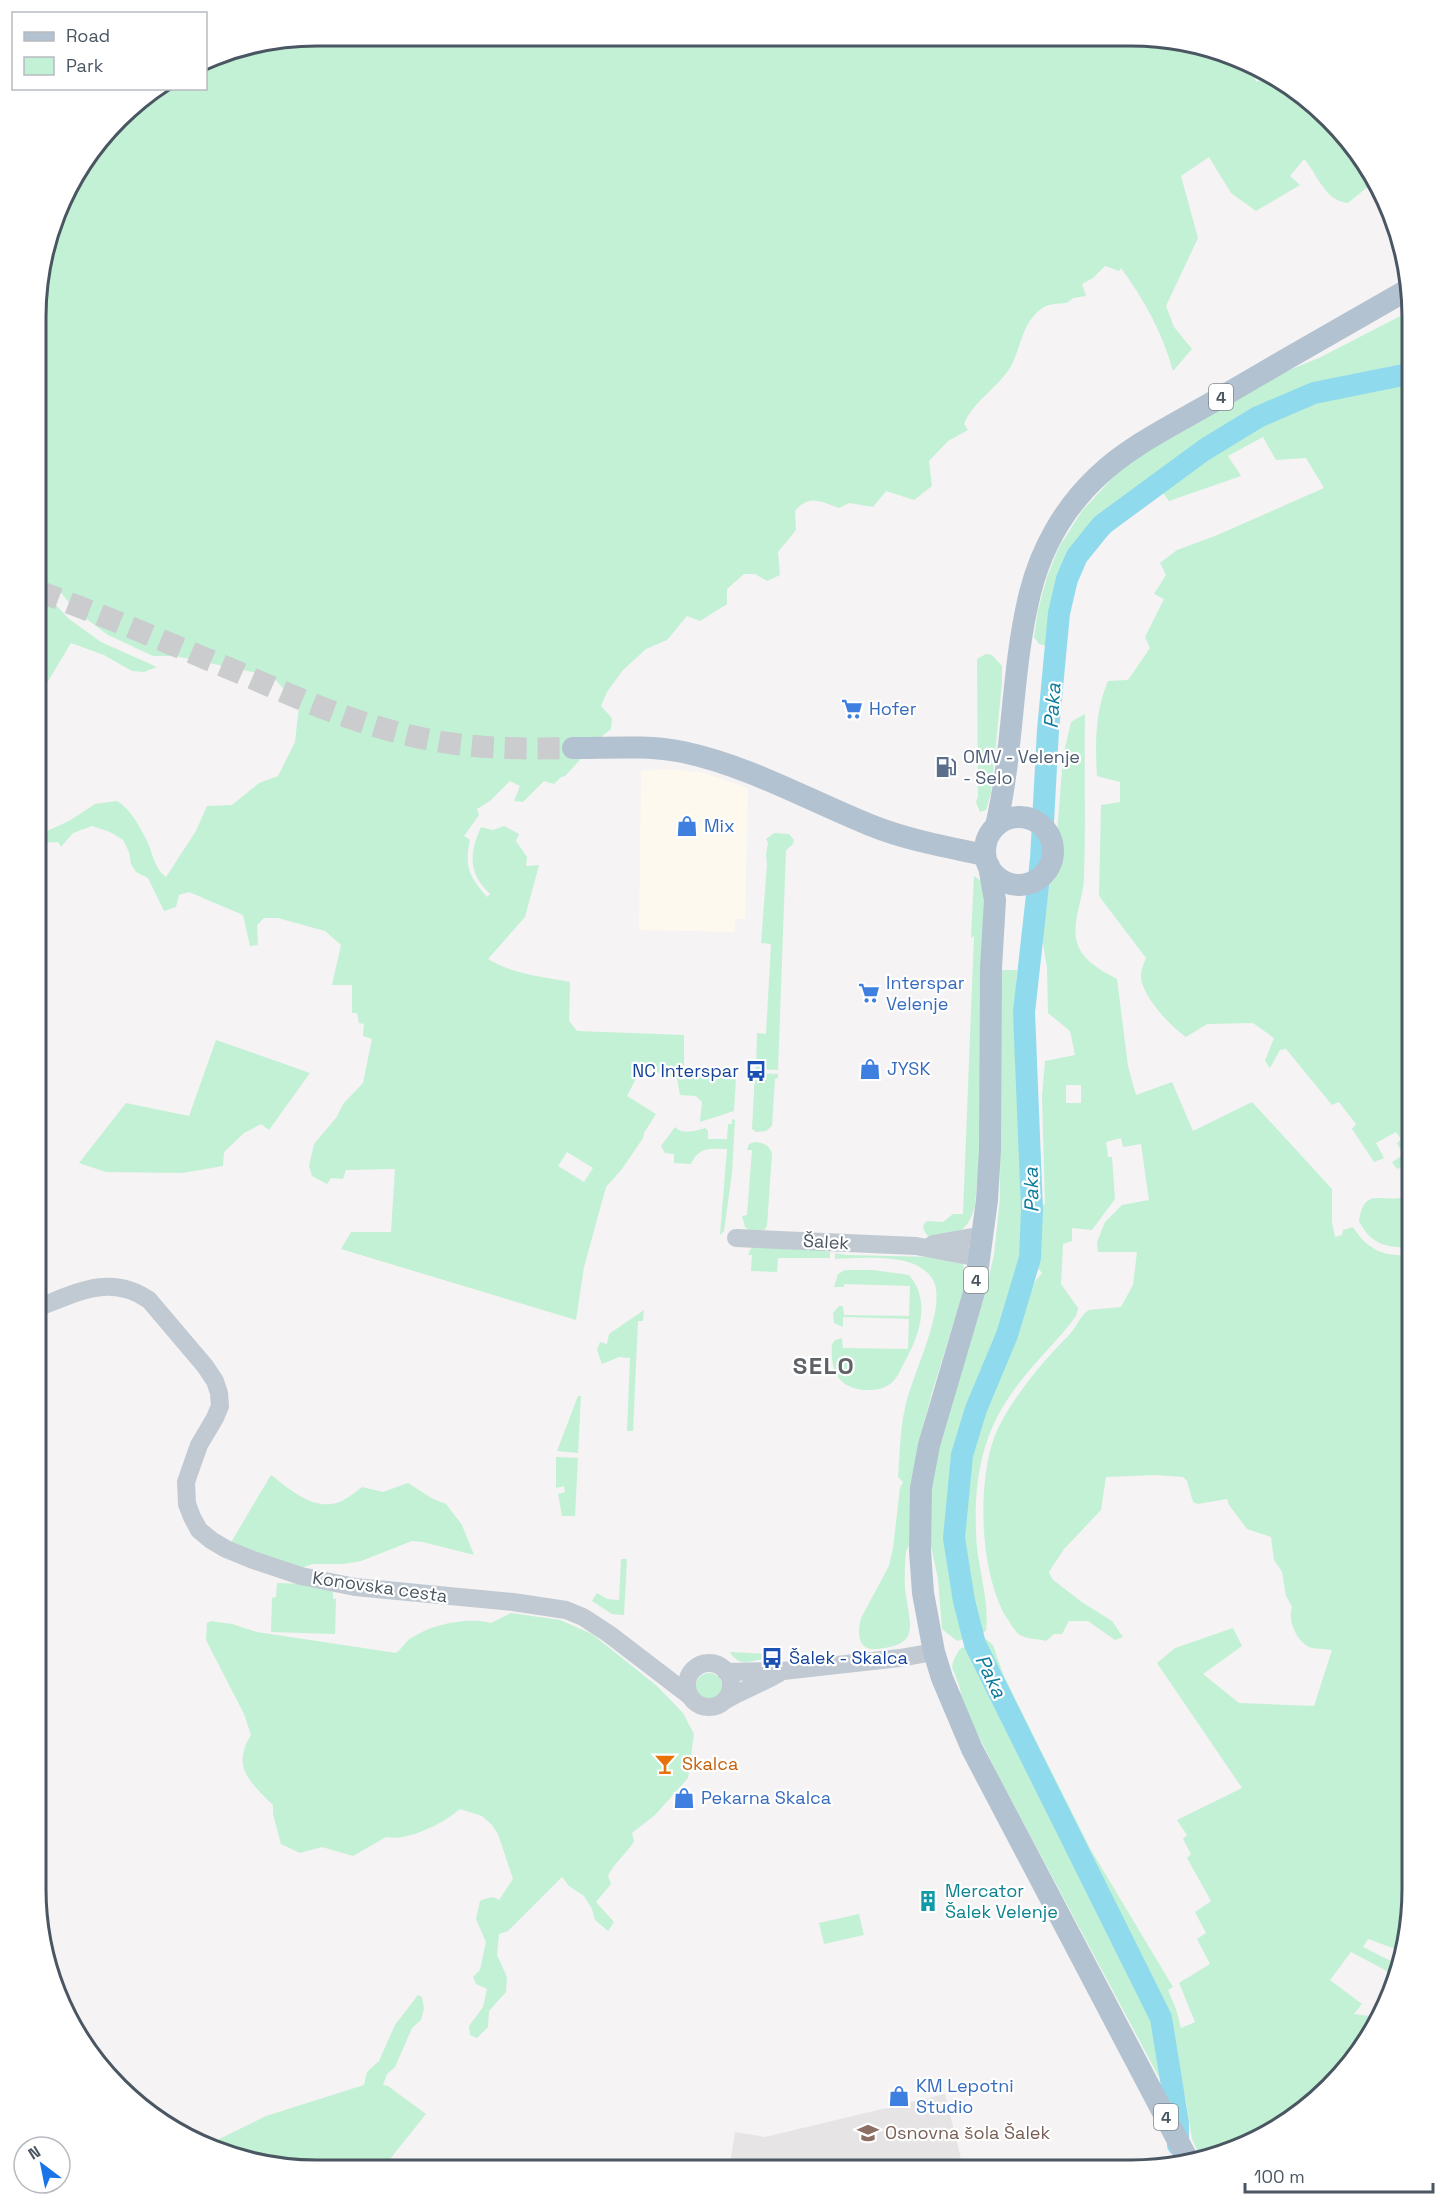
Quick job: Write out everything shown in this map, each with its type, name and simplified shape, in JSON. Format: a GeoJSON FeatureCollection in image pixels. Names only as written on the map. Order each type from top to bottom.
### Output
{"type":"FeatureCollection","features":[{"type":"Feature","properties":{"kind":"main road","name":"4"},"geometry":{"type":"LineString","coordinates":[[1185,2155],[972,1749],[949,1698],[934,1652],[923,1593],[920,1540],[921,1488],[929,1445],[975,1289],[983,1235],[990,1150],[991,968],[1007,877],[986,845],[989,835],[996,826],[1003,787],[1019,649],[1030,592],[1043,551],[1076,500],[1097,476],[1138,446],[1292,354],[1401,293]]}},
{"type":"Feature","properties":{"kind":"main road"},"geometry":{"type":"LineString","coordinates":[[573,748],[682,752],[723,763],[778,784],[872,826],[916,840],[1007,877]]}},
{"type":"Feature","properties":{"kind":"main road","name":"4"},"geometry":{"type":"LineString","coordinates":[[1003,787],[1007,807],[1023,818],[1039,824],[1047,832],[1052,842],[1053,854],[1050,865],[1007,877]]}},
{"type":"Feature","properties":{"kind":"main road"},"geometry":{"type":"LineString","coordinates":[[996,826],[1006,820],[1023,818]]}},
{"type":"Feature","properties":{"kind":"street"},"geometry":{"type":"LineString","coordinates":[[916,1246],[983,1235]]}},
{"type":"Feature","properties":{"kind":"street","name":"Šalek"},"geometry":{"type":"LineString","coordinates":[[736,1238],[916,1246]]}},
{"type":"Feature","properties":{"kind":"street"},"geometry":{"type":"LineString","coordinates":[[916,1246],[979,1258]]}},
{"type":"Feature","properties":{"kind":"street","name":"Konovska cesta"},"geometry":{"type":"LineString","coordinates":[[46,1305],[93,1287],[113,1286],[138,1293],[149,1300],[205,1366],[215,1381],[220,1406],[190,1467],[186,1492],[192,1517],[199,1530],[226,1549],[301,1576],[355,1587],[513,1602],[566,1610],[594,1624],[690,1696]]}},
{"type":"Feature","properties":{"kind":"street"},"geometry":{"type":"LineString","coordinates":[[726,1672],[783,1671],[934,1652]]}},
{"type":"Feature","properties":{"kind":"street"},"geometry":{"type":"LineString","coordinates":[[650,1665],[684,1669],[710,1663],[722,1667],[731,1684],[723,1702]]}},
{"type":"Feature","properties":{"kind":"street"},"geometry":{"type":"LineString","coordinates":[[697,1667],[692,1671],[687,1683],[690,1696],[699,1705],[705,1707],[712,1707],[723,1702],[749,1686],[767,1681],[783,1671]]}},
{"type":"Feature","properties":{"kind":"shaded area"},"geometry":{"type":"Polygon","coordinates":[[[673,769],[704,773],[748,788],[745,919],[735,919],[735,932],[639,930],[641,771],[673,769]]]}},
{"type":"Feature","properties":{"kind":"shaded area","name":"Osnovna šola Šalek"},"geometry":{"type":"Polygon","coordinates":[[[945,2094],[961,2160],[731,2160],[735,2132],[765,2137],[945,2094]]]}},
{"type":"Feature","properties":{"kind":"green space"},"geometry":{"type":"Polygon","coordinates":[[[318,46],[1149,47],[1184,52],[1218,61],[1251,74],[1256,82],[1261,80],[1282,92],[1310,114],[1335,139],[1357,167],[1368,186],[1348,203],[1340,201],[1333,198],[1304,159],[1290,176],[1300,185],[1256,211],[1231,193],[1209,157],[1181,176],[1198,238],[1166,306],[1174,327],[1192,349],[1173,371],[1158,330],[1138,293],[1121,268],[1119,271],[1105,266],[1093,278],[1082,284],[1086,296],[1073,298],[1067,303],[1047,306],[1030,320],[1008,371],[969,415],[964,424],[968,430],[948,441],[929,461],[932,486],[914,500],[886,491],[873,507],[849,503],[839,508],[815,500],[805,502],[795,511],[796,530],[778,552],[780,575],[767,581],[755,574],[744,574],[727,589],[727,604],[700,621],[687,616],[667,640],[646,649],[623,670],[607,692],[601,706],[612,718],[611,729],[565,776],[554,784],[544,781],[523,802],[514,801],[520,786],[510,781],[490,801],[477,809],[479,815],[464,836],[470,840],[469,871],[487,897],[490,894],[474,871],[473,863],[474,846],[481,827],[493,830],[504,826],[519,834],[516,841],[527,857],[526,866],[539,865],[525,917],[488,959],[517,972],[570,982],[569,1021],[577,1031],[684,1035],[684,1073],[736,1078],[734,1111],[700,1122],[702,1102],[696,1096],[680,1095],[677,1079],[642,1067],[627,1096],[656,1114],[622,1169],[606,1187],[584,1267],[576,1320],[341,1249],[351,1232],[391,1232],[395,1169],[346,1170],[343,1179],[331,1178],[327,1184],[312,1176],[309,1166],[314,1144],[336,1118],[343,1104],[363,1083],[372,1039],[363,1036],[364,1024],[359,1023],[357,1013],[352,1013],[352,985],[332,985],[341,945],[325,931],[278,918],[264,918],[257,925],[258,945],[250,946],[243,915],[189,892],[179,895],[176,907],[164,911],[148,878],[136,872],[131,864],[129,852],[123,840],[110,832],[92,826],[73,833],[61,847],[58,842],[46,843],[46,831],[69,821],[95,804],[117,801],[135,820],[148,843],[157,866],[166,877],[196,831],[207,806],[232,805],[259,783],[278,776],[295,742],[299,706],[272,676],[175,656],[153,656],[108,635],[77,612],[62,594],[46,585],[46,318],[49,282],[61,231],[74,198],[92,167],[126,126],[170,90],[207,90],[207,70],[231,61],[282,49],[318,46]],[[567,1152],[558,1166],[584,1182],[593,1168],[567,1152]]]}},
{"type":"Feature","properties":{"kind":"green space"},"geometry":{"type":"Polygon","coordinates":[[[1402,315],[1402,364],[1335,380],[1270,405],[1196,449],[1104,517],[1078,544],[1072,555],[1057,600],[1050,647],[1039,644],[1034,637],[1038,610],[1047,577],[1059,547],[1082,511],[1116,474],[1150,448],[1279,374],[1319,358],[1402,315]]]}},
{"type":"Feature","properties":{"kind":"green space"},"geometry":{"type":"Polygon","coordinates":[[[1402,379],[1402,1153],[1397,1143],[1401,1139],[1396,1132],[1376,1143],[1384,1158],[1374,1162],[1352,1129],[1356,1124],[1339,1102],[1332,1105],[1286,1049],[1280,1050],[1270,1068],[1265,1061],[1274,1038],[1253,1023],[1207,1024],[1186,1037],[1151,1001],[1142,984],[1141,974],[1146,958],[1099,896],[1101,805],[1120,802],[1120,782],[1097,776],[1096,740],[1098,716],[1108,681],[1128,680],[1150,648],[1145,637],[1164,599],[1154,594],[1166,575],[1160,563],[1177,550],[1215,536],[1324,488],[1306,458],[1276,460],[1263,437],[1228,456],[1241,476],[1169,501],[1162,492],[1100,542],[1096,539],[1139,503],[1232,441],[1323,397],[1373,382],[1402,379]]]}},
{"type":"Feature","properties":{"kind":"green space"},"geometry":{"type":"Polygon","coordinates":[[[46,599],[101,642],[157,667],[144,672],[132,671],[104,655],[71,643],[46,685],[46,599]]]}},
{"type":"Feature","properties":{"kind":"green space"},"geometry":{"type":"Polygon","coordinates":[[[986,654],[992,655],[1002,666],[1002,683],[991,793],[986,810],[980,812],[976,802],[978,796],[977,659],[986,654]]]}},
{"type":"Feature","properties":{"kind":"green space"},"geometry":{"type":"Polygon","coordinates":[[[1085,714],[1084,879],[1075,931],[1078,945],[1086,958],[1097,968],[1117,979],[1128,1066],[1136,1095],[1172,1082],[1193,1131],[1252,1102],[1332,1189],[1332,1222],[1335,1237],[1342,1235],[1343,1230],[1353,1227],[1365,1242],[1378,1251],[1402,1255],[1402,1907],[1397,1942],[1395,1949],[1368,1939],[1363,1947],[1392,1962],[1389,1972],[1351,1952],[1330,1980],[1362,2004],[1354,2014],[1369,2016],[1374,2010],[1357,2040],[1323,2081],[1282,2115],[1267,2124],[1235,2140],[1198,2152],[1192,2139],[1186,2101],[1166,2023],[1138,1958],[996,1680],[980,1641],[986,1639],[993,1645],[1003,1674],[1091,1850],[1173,1987],[1168,1990],[1181,2028],[1195,2022],[1179,1983],[1210,1964],[1197,1939],[1206,1933],[1195,1912],[1211,1901],[1187,1858],[1191,1854],[1183,1839],[1187,1835],[1177,1820],[1242,1788],[1157,1663],[1175,1648],[1233,1628],[1242,1646],[1203,1674],[1239,1703],[1314,1706],[1332,1650],[1312,1648],[1298,1637],[1292,1625],[1292,1607],[1286,1596],[1282,1572],[1274,1560],[1271,1537],[1247,1529],[1227,1499],[1198,1504],[1193,1502],[1187,1481],[1183,1477],[1155,1475],[1106,1477],[1101,1510],[1064,1549],[1049,1572],[1052,1579],[1083,1603],[1112,1621],[1123,1637],[1115,1640],[1088,1621],[1069,1621],[1062,1634],[1054,1634],[1046,1641],[1026,1637],[1014,1629],[997,1598],[986,1553],[983,1504],[989,1458],[1000,1424],[1027,1383],[1072,1332],[1086,1312],[1121,1307],[1133,1285],[1137,1252],[1098,1252],[1097,1242],[1105,1222],[1122,1205],[1149,1200],[1141,1144],[1123,1147],[1121,1138],[1106,1142],[1108,1157],[1112,1157],[1115,1199],[1092,1230],[1072,1228],[1072,1241],[1063,1244],[1061,1284],[1078,1308],[1076,1316],[1031,1368],[1005,1403],[996,1419],[983,1454],[976,1511],[978,1556],[985,1593],[986,1631],[979,1634],[967,1599],[959,1530],[966,1458],[978,1415],[984,1415],[1011,1336],[1017,1333],[1029,1293],[1042,1273],[1032,1261],[1036,1208],[1045,1204],[1042,1096],[1045,1061],[1075,1055],[1070,1031],[1048,1013],[1047,968],[1042,937],[1057,834],[1063,757],[1071,722],[1085,714]],[[1066,1085],[1066,1103],[1081,1103],[1081,1085],[1066,1085]]]}},
{"type":"Feature","properties":{"kind":"green space"},"geometry":{"type":"Polygon","coordinates":[[[774,833],[789,834],[794,840],[786,850],[778,1070],[756,1069],[757,1033],[766,1034],[771,944],[761,943],[767,865],[768,843],[766,839],[774,833]]]}},
{"type":"Feature","properties":{"kind":"green space"},"geometry":{"type":"Polygon","coordinates":[[[974,876],[983,882],[987,889],[982,1127],[975,1205],[969,1222],[964,1228],[946,1235],[929,1237],[923,1227],[927,1221],[943,1222],[953,1214],[963,1214],[974,936],[971,938],[974,876]]]}},
{"type":"Feature","properties":{"kind":"green space"},"geometry":{"type":"Polygon","coordinates":[[[1001,970],[1017,970],[1015,1048],[1025,1162],[1026,1229],[1021,1272],[1015,1294],[968,1419],[955,1473],[951,1528],[953,1556],[967,1638],[957,1641],[942,1629],[938,1579],[928,1532],[934,1460],[984,1297],[994,1255],[1000,1198],[1001,970]]]}},
{"type":"Feature","properties":{"kind":"green space"},"geometry":{"type":"Polygon","coordinates":[[[216,1040],[310,1073],[269,1130],[261,1124],[244,1133],[224,1152],[223,1166],[183,1173],[106,1172],[79,1163],[126,1103],[189,1116],[216,1040]]]}},
{"type":"Feature","properties":{"kind":"green space"},"geometry":{"type":"Polygon","coordinates":[[[755,1073],[778,1074],[778,1078],[775,1079],[772,1126],[766,1131],[756,1132],[752,1129],[755,1073]]]}},
{"type":"Feature","properties":{"kind":"green space"},"geometry":{"type":"Polygon","coordinates":[[[732,1119],[735,1120],[732,1173],[724,1231],[720,1235],[727,1149],[702,1151],[691,1164],[674,1163],[674,1154],[665,1153],[661,1146],[675,1127],[685,1132],[705,1128],[708,1131],[708,1139],[727,1139],[728,1124],[732,1124],[732,1119]]]}},
{"type":"Feature","properties":{"kind":"green space"},"geometry":{"type":"Polygon","coordinates":[[[754,1142],[765,1145],[772,1153],[767,1226],[764,1230],[750,1231],[745,1227],[742,1216],[747,1215],[752,1150],[747,1150],[749,1144],[754,1142]]]}},
{"type":"Feature","properties":{"kind":"green space"},"geometry":{"type":"Polygon","coordinates":[[[1402,1156],[1402,1167],[1397,1169],[1392,1162],[1402,1156]]]}},
{"type":"Feature","properties":{"kind":"green space"},"geometry":{"type":"Polygon","coordinates":[[[1373,1198],[1401,1198],[1402,1247],[1388,1246],[1374,1240],[1363,1229],[1359,1221],[1365,1204],[1373,1198]]]}},
{"type":"Feature","properties":{"kind":"green space"},"geometry":{"type":"Polygon","coordinates":[[[752,1246],[803,1247],[830,1252],[830,1258],[778,1258],[777,1272],[751,1271],[752,1255],[748,1255],[752,1246]]]}},
{"type":"Feature","properties":{"kind":"green space"},"geometry":{"type":"Polygon","coordinates":[[[835,1253],[934,1257],[963,1264],[966,1282],[923,1427],[905,1563],[905,1587],[910,1629],[903,1641],[879,1649],[870,1649],[861,1642],[859,1635],[861,1618],[889,1566],[900,1488],[903,1482],[898,1477],[903,1416],[930,1332],[936,1289],[935,1283],[924,1270],[905,1261],[881,1258],[835,1259],[835,1253]]]}},
{"type":"Feature","properties":{"kind":"green space"},"geometry":{"type":"Polygon","coordinates":[[[845,1270],[873,1270],[909,1275],[920,1295],[921,1318],[915,1340],[897,1377],[881,1389],[864,1390],[841,1381],[832,1361],[832,1344],[835,1340],[842,1338],[843,1348],[908,1349],[909,1319],[843,1317],[843,1327],[834,1323],[833,1313],[839,1306],[843,1306],[844,1315],[909,1316],[910,1286],[844,1284],[844,1287],[834,1287],[838,1274],[845,1270]]]}},
{"type":"Feature","properties":{"kind":"green space"},"geometry":{"type":"Polygon","coordinates":[[[644,1310],[643,1321],[638,1321],[633,1431],[627,1431],[630,1358],[619,1357],[602,1364],[597,1350],[600,1342],[607,1344],[609,1334],[644,1310]]]}},
{"type":"Feature","properties":{"kind":"green space"},"geometry":{"type":"Polygon","coordinates":[[[578,1396],[581,1396],[578,1453],[557,1451],[578,1396]]]}},
{"type":"Feature","properties":{"kind":"green space"},"geometry":{"type":"Polygon","coordinates":[[[556,1457],[578,1458],[575,1516],[562,1516],[558,1494],[565,1492],[564,1486],[556,1488],[556,1457]]]}},
{"type":"Feature","properties":{"kind":"green space"},"geometry":{"type":"Polygon","coordinates":[[[271,1475],[304,1498],[322,1504],[342,1501],[362,1487],[383,1492],[408,1483],[433,1499],[446,1504],[462,1525],[474,1555],[412,1541],[361,1561],[343,1564],[312,1564],[302,1568],[230,1544],[271,1475]]]}},
{"type":"Feature","properties":{"kind":"green space"},"geometry":{"type":"Polygon","coordinates":[[[621,1559],[627,1559],[624,1615],[612,1614],[592,1601],[597,1593],[607,1599],[619,1600],[621,1559]]]}},
{"type":"Feature","properties":{"kind":"green space"},"geometry":{"type":"Polygon","coordinates":[[[277,1583],[333,1585],[333,1599],[336,1599],[335,1634],[271,1632],[272,1598],[276,1597],[277,1583]]]}},
{"type":"Feature","properties":{"kind":"green space"},"geometry":{"type":"Polygon","coordinates":[[[511,1613],[560,1620],[592,1634],[657,1686],[683,1713],[694,1734],[688,1778],[655,1815],[632,1833],[634,1841],[611,1871],[608,1876],[611,1884],[596,1902],[614,1922],[608,1931],[595,1920],[592,1909],[584,1896],[569,1886],[562,1877],[508,1931],[499,1934],[497,1955],[507,1977],[506,1992],[489,2011],[488,2027],[477,2038],[470,2035],[469,2026],[483,2007],[487,1989],[476,1984],[473,1977],[480,1970],[486,1942],[476,1919],[480,1901],[492,1897],[499,1900],[513,1879],[498,1834],[482,1816],[460,1809],[425,1830],[404,1837],[386,1837],[353,1856],[322,1847],[300,1853],[281,1844],[273,1814],[273,1805],[251,1781],[243,1765],[245,1746],[251,1735],[244,1714],[206,1640],[207,1623],[211,1621],[232,1624],[257,1632],[396,1653],[411,1638],[430,1628],[461,1621],[491,1623],[511,1613]]]}},
{"type":"Feature","properties":{"kind":"green space"},"geometry":{"type":"Polygon","coordinates":[[[969,1645],[1049,1809],[1135,1970],[1161,2038],[1169,2096],[997,1773],[962,1702],[960,1688],[952,1667],[960,1649],[969,1645]]]}},
{"type":"Feature","properties":{"kind":"green space"},"geometry":{"type":"Polygon","coordinates":[[[730,1652],[767,1654],[767,1658],[742,1662],[730,1652]]]}},
{"type":"Feature","properties":{"kind":"green space"},"geometry":{"type":"Polygon","coordinates":[[[709,1673],[718,1677],[722,1686],[718,1695],[709,1699],[700,1695],[696,1686],[700,1677],[709,1673]]]}},
{"type":"Feature","properties":{"kind":"green space"},"geometry":{"type":"Polygon","coordinates":[[[859,1914],[864,1935],[824,1944],[819,1923],[859,1914]]]}},
{"type":"Feature","properties":{"kind":"green space"},"geometry":{"type":"Polygon","coordinates":[[[418,1995],[422,1997],[424,2008],[421,2020],[412,2028],[395,2067],[387,2074],[383,2085],[388,2086],[426,2114],[389,2160],[282,2158],[248,2151],[216,2141],[266,2116],[364,2085],[367,2072],[379,2061],[395,2025],[418,1995]]]}},
{"type":"Feature","properties":{"kind":"waterway","name":"Paka"},"geometry":{"type":"LineString","coordinates":[[1178,2145],[1178,2123],[1161,2018],[975,1644],[964,1601],[954,1538],[962,1455],[976,1409],[1007,1335],[1030,1258],[1032,1210],[1024,1012],[1041,859],[1048,730],[1059,613],[1067,579],[1077,556],[1102,525],[1204,450],[1258,417],[1314,393],[1402,375]]}},
{"type":"Feature","properties":{"kind":"tunnel"},"geometry":{"type":"LineString","coordinates":[[46,594],[364,723],[415,737],[475,746],[573,748]]}},
{"type":"Feature","properties":{"kind":"place","name":"Hofer"},"geometry":{"type":"Point","coordinates":[852,709]}},
{"type":"Feature","properties":{"kind":"place","name":"OMV - Velenje - Selo"},"geometry":{"type":"Point","coordinates":[946,767]}},
{"type":"Feature","properties":{"kind":"place","name":"Mix"},"geometry":{"type":"Point","coordinates":[687,826]}},
{"type":"Feature","properties":{"kind":"place","name":"Interspar Velenje"},"geometry":{"type":"Point","coordinates":[869,993]}},
{"type":"Feature","properties":{"kind":"place","name":"JYSK"},"geometry":{"type":"Point","coordinates":[870,1069]}},
{"type":"Feature","properties":{"kind":"place","name":"NC Interspar"},"geometry":{"type":"Point","coordinates":[756,1071]}},
{"type":"Feature","properties":{"kind":"place","name":"Šalek - Skalca"},"geometry":{"type":"Point","coordinates":[772,1658]}},
{"type":"Feature","properties":{"kind":"place","name":"Skalca"},"geometry":{"type":"Point","coordinates":[665,1764]}},
{"type":"Feature","properties":{"kind":"place","name":"Pekarna Skalca"},"geometry":{"type":"Point","coordinates":[684,1798]}},
{"type":"Feature","properties":{"kind":"place","name":"Mercator Šalek Velenje"},"geometry":{"type":"Point","coordinates":[928,1901]}},
{"type":"Feature","properties":{"kind":"place","name":"KM Lepotni Studio"},"geometry":{"type":"Point","coordinates":[899,2096]}},
{"type":"Feature","properties":{"kind":"place","name":"Osnovna šola Šalek"},"geometry":{"type":"Point","coordinates":[868,2133]}},
{"type":"Feature","properties":{"kind":"district","name":"SELO"},"geometry":{"type":"Point","coordinates":[824,1366]}}]}
